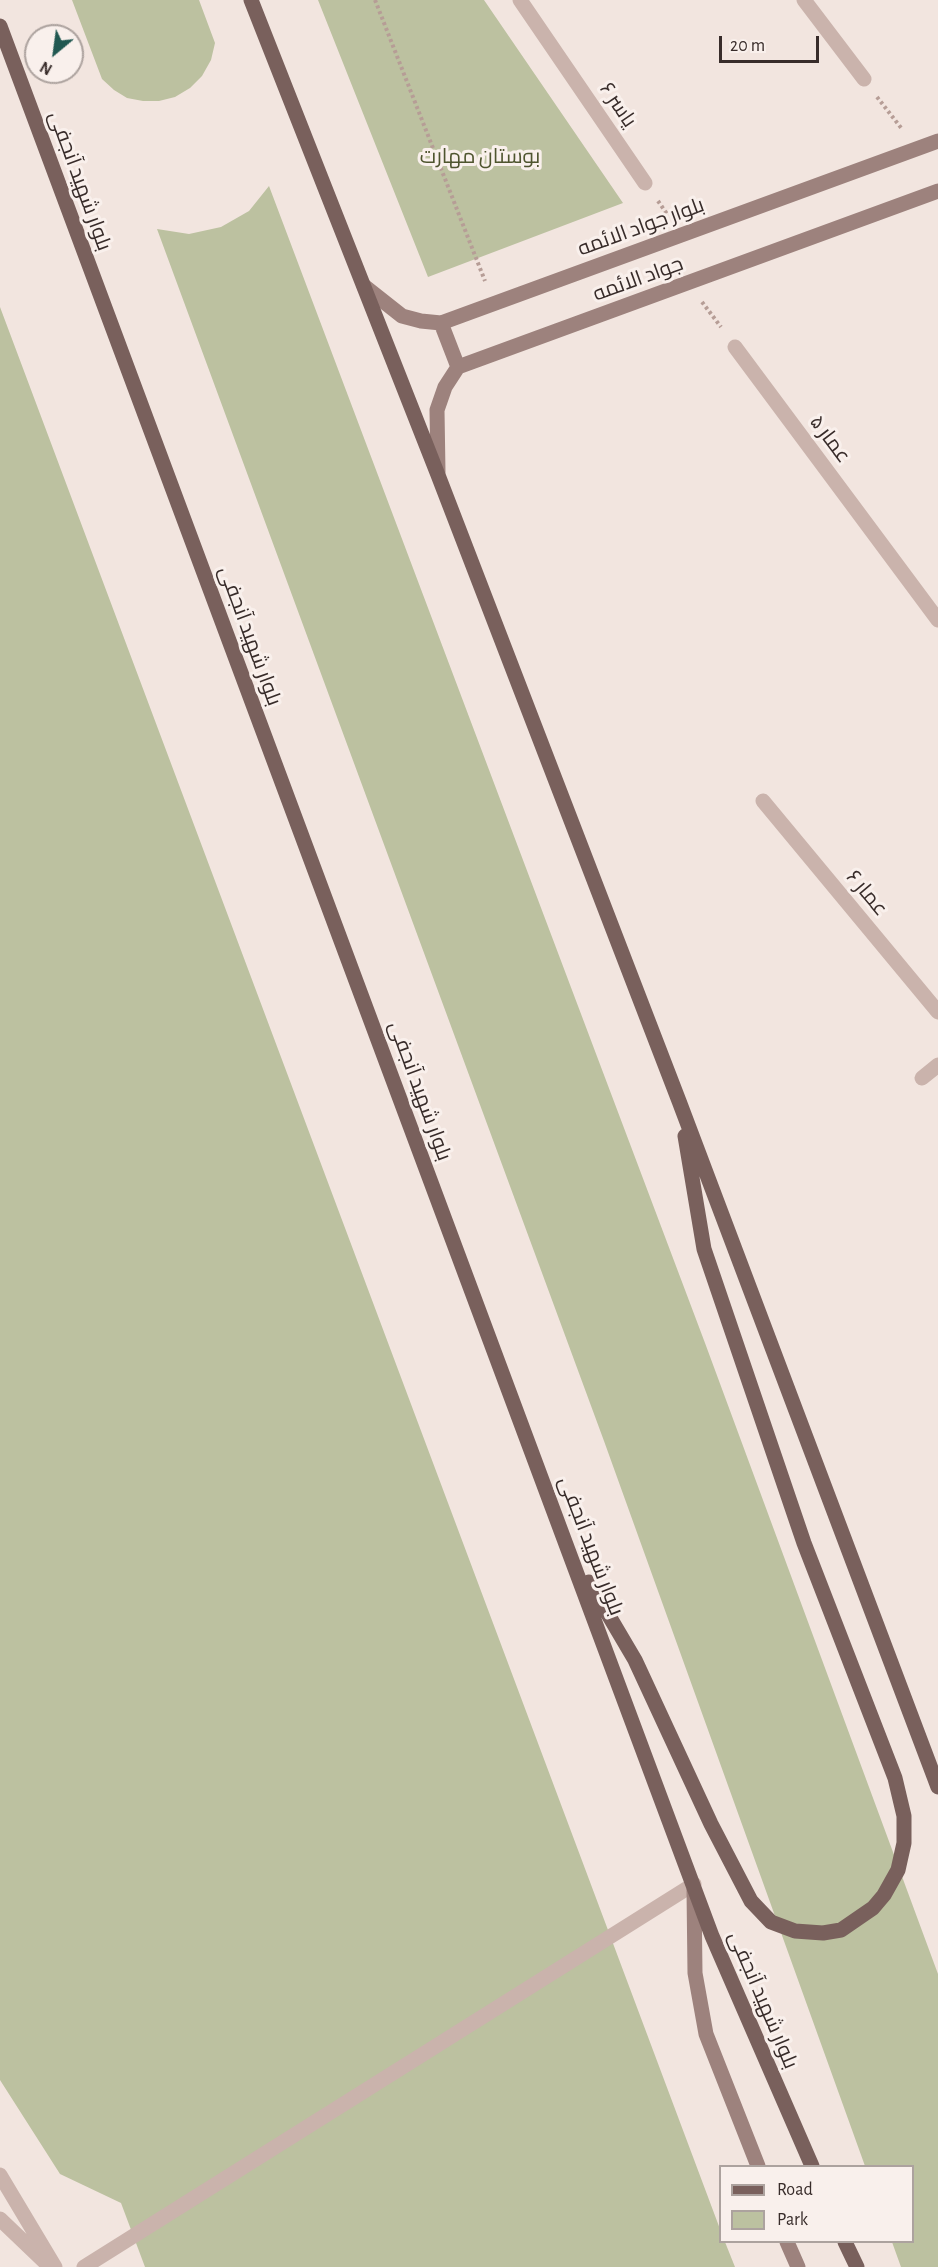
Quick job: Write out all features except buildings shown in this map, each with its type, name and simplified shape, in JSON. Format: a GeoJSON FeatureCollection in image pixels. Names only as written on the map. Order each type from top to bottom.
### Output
{"type":"FeatureCollection","features":[{"type":"Feature","properties":{"kind":"main road"},"geometry":{"type":"LineString","coordinates":[[251,0],[438,475],[934,1759],[938,1787]]}},
{"type":"Feature","properties":{"kind":"main road","name":"بلوار شهید آنجفی"},"geometry":{"type":"LineString","coordinates":[[0,26],[712,1936],[812,2165]]}},
{"type":"Feature","properties":{"kind":"main road","name":"بلوار جواد الائمه"},"geometry":{"type":"LineString","coordinates":[[364,286],[402,316],[441,323],[938,141]]}},
{"type":"Feature","properties":{"kind":"main road","name":"جواد الائمه"},"geometry":{"type":"LineString","coordinates":[[458,367],[938,191]]}},
{"type":"Feature","properties":{"kind":"main road"},"geometry":{"type":"LineString","coordinates":[[438,475],[437,410],[445,387],[458,367],[441,323]]}},
{"type":"Feature","properties":{"kind":"main road"},"geometry":{"type":"LineString","coordinates":[[569,1549],[635,1660],[711,1824],[751,1901],[771,1922],[795,1931],[823,1933],[841,1930],[873,1908],[884,1895],[898,1870],[904,1843],[904,1816],[895,1778],[804,1543],[704,1249],[679,1101]]}},
{"type":"Feature","properties":{"kind":"main road"},"geometry":{"type":"LineString","coordinates":[[694,1884],[695,1973],[706,2034],[758,2165]]}},
{"type":"Feature","properties":{"kind":"main road"},"geometry":{"type":"LineString","coordinates":[[788,2243],[798,2267]]}},
{"type":"Feature","properties":{"kind":"main road"},"geometry":{"type":"LineString","coordinates":[[846,2243],[857,2267]]}},
{"type":"Feature","properties":{"kind":"street","name":"یاسر ۶"},"geometry":{"type":"LineString","coordinates":[[520,0],[645,183]]}},
{"type":"Feature","properties":{"kind":"street"},"geometry":{"type":"LineString","coordinates":[[804,0],[864,79]]}},
{"type":"Feature","properties":{"kind":"street","name":"عمار ۵"},"geometry":{"type":"LineString","coordinates":[[735,347],[938,620]]}},
{"type":"Feature","properties":{"kind":"street","name":"عمار ۶"},"geometry":{"type":"LineString","coordinates":[[763,801],[938,1012]]}},
{"type":"Feature","properties":{"kind":"street"},"geometry":{"type":"LineString","coordinates":[[921,1078],[938,1065]]}},
{"type":"Feature","properties":{"kind":"street"},"geometry":{"type":"LineString","coordinates":[[84,2267],[694,1884]]}},
{"type":"Feature","properties":{"kind":"street"},"geometry":{"type":"LineString","coordinates":[[0,2175],[55,2267]]}},
{"type":"Feature","properties":{"kind":"street"},"geometry":{"type":"LineString","coordinates":[[0,2219],[50,2267]]}},
{"type":"Feature","properties":{"kind":"path"},"geometry":{"type":"LineString","coordinates":[[375,0],[494,304]]}},
{"type":"Feature","properties":{"kind":"path"},"geometry":{"type":"LineString","coordinates":[[864,79],[917,148]]}},
{"type":"Feature","properties":{"kind":"path"},"geometry":{"type":"LineString","coordinates":[[645,183],[681,235]]}},
{"type":"Feature","properties":{"kind":"path"},"geometry":{"type":"LineString","coordinates":[[688,282],[735,347]]}},
{"type":"Feature","properties":{"kind":"green space"},"geometry":{"type":"Polygon","coordinates":[[[72,0],[199,0],[215,43],[211,60],[202,76],[190,88],[175,97],[159,101],[143,101],[127,98],[102,79],[84,32],[84,24],[81,24],[72,0]]]}},
{"type":"Feature","properties":{"kind":"green space","name":"بوستان مهارت"},"geometry":{"type":"Polygon","coordinates":[[[318,0],[484,0],[623,203],[428,277],[318,0]]]}},
{"type":"Feature","properties":{"kind":"green space"},"geometry":{"type":"Polygon","coordinates":[[[269,186],[705,1343],[938,1974],[938,2267],[901,2267],[892,2243],[914,2243],[914,2165],[865,2165],[604,1441],[157,229],[189,234],[221,227],[249,211],[269,186]]]}},
{"type":"Feature","properties":{"kind":"green space"},"geometry":{"type":"Polygon","coordinates":[[[0,307],[719,2226],[719,2243],[725,2243],[735,2267],[145,2267],[121,2203],[60,2174],[0,2080],[0,307]]]}}]}
